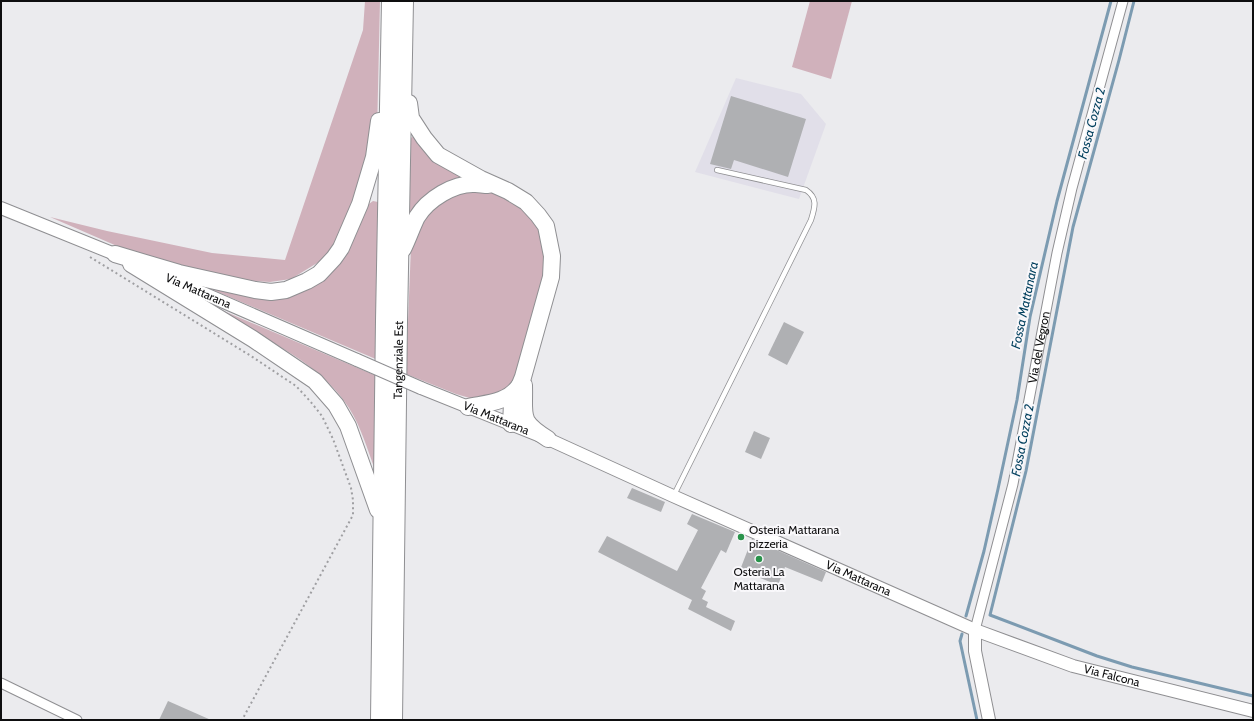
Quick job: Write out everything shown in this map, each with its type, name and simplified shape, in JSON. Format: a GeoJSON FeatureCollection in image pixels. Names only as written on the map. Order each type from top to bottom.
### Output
{"type":"FeatureCollection","features":[{"type":"Feature","properties":{"kind":"highway","name":"Tangenziale Est"},"geometry":{"type":"LineString","coordinates":[[379,720],[390,1]]}},
{"type":"Feature","properties":{"kind":"highway","name":"Tangenziale Est"},"geometry":{"type":"LineString","coordinates":[[394,720],[405,1]]}},
{"type":"Feature","properties":{"kind":"highway"},"geometry":{"type":"LineString","coordinates":[[405,26],[411,118],[438,155],[458,167],[508,191],[526,202],[546,226],[552,256],[551,277],[523,377],[512,404],[511,424]]}},
{"type":"Feature","properties":{"kind":"highway"},"geometry":{"type":"LineString","coordinates":[[111,260],[271,292],[286,290],[319,274],[341,248],[360,204],[374,157],[389,58]]}},
{"type":"Feature","properties":{"kind":"highway"},"geometry":{"type":"LineString","coordinates":[[400,256],[418,217],[429,203],[441,194],[467,184],[496,186]]}},
{"type":"Feature","properties":{"kind":"highway"},"geometry":{"type":"LineString","coordinates":[[111,260],[252,339],[315,381],[336,405],[348,426],[382,519]]}},
{"type":"Feature","properties":{"kind":"highway"},"geometry":{"type":"LineString","coordinates":[[468,406],[503,399],[510,396],[518,387],[523,377]]}},
{"type":"Feature","properties":{"kind":"highway"},"geometry":{"type":"LineString","coordinates":[[523,377],[524,409],[526,420],[533,429],[548,439]]}},
{"type":"Feature","properties":{"kind":"highway"},"geometry":{"type":"LineString","coordinates":[[511,424],[524,409]]}},
{"type":"Feature","properties":{"kind":"street","name":"Via del Vegron"},"geometry":{"type":"LineString","coordinates":[[989,720],[976,651],[975,630],[1012,484],[1057,253],[1072,188],[1123,1]]}},
{"type":"Feature","properties":{"kind":"street","name":"Via Mattarana"},"geometry":{"type":"LineString","coordinates":[[1,208],[111,260],[548,439],[975,630]]}},
{"type":"Feature","properties":{"kind":"street","name":"Via Mattarana"},"geometry":{"type":"LineString","coordinates":[[1,213],[16,214]]}},
{"type":"Feature","properties":{"kind":"street","name":"Via Falcona"},"geometry":{"type":"LineString","coordinates":[[975,630],[1073,666],[1253,712]]}},
{"type":"Feature","properties":{"kind":"street"},"geometry":{"type":"LineString","coordinates":[[1,683],[77,720]]}},
{"type":"Feature","properties":{"kind":"lane"},"geometry":{"type":"LineString","coordinates":[[673,496],[811,220],[814,209],[814,199],[812,194],[806,190],[717,170]]}},
{"type":"Feature","properties":{"kind":"path"},"geometry":{"type":"LineString","coordinates":[[111,260],[296,386],[322,416],[333,439],[351,488],[353,515],[242,720]]}},
{"type":"Feature","properties":{"kind":"shaded area"},"geometry":{"type":"Polygon","coordinates":[[[365,1],[380,1],[377,133],[368,172],[332,250],[322,260],[291,279],[270,282],[238,280],[147,259],[50,217],[107,231],[212,253],[285,260],[363,30],[365,1]]]}},
{"type":"Feature","properties":{"kind":"shaded area"},"geometry":{"type":"Polygon","coordinates":[[[810,1],[852,1],[831,79],[792,67],[810,1]]]}},
{"type":"Feature","properties":{"kind":"shaded area"},"geometry":{"type":"Polygon","coordinates":[[[736,78],[801,94],[826,124],[799,199],[695,172],[736,78]]]}},
{"type":"Feature","properties":{"kind":"shaded area"},"geometry":{"type":"Polygon","coordinates":[[[412,137],[416,137],[463,177],[411,212],[409,209],[410,140],[412,137]]]}},
{"type":"Feature","properties":{"kind":"shaded area"},"geometry":{"type":"Polygon","coordinates":[[[489,190],[511,198],[538,225],[546,266],[516,379],[504,394],[473,399],[456,394],[406,374],[411,246],[413,238],[431,209],[456,193],[489,190]]]}},
{"type":"Feature","properties":{"kind":"shaded area"},"geometry":{"type":"Polygon","coordinates":[[[373,201],[380,204],[378,360],[192,281],[304,287],[366,206],[373,201]]]}},
{"type":"Feature","properties":{"kind":"shaded area"},"geometry":{"type":"Polygon","coordinates":[[[191,297],[379,377],[375,470],[364,438],[349,408],[340,395],[318,373],[266,339],[191,297]]]}},
{"type":"Feature","properties":{"kind":"building"},"geometry":{"type":"Polygon","coordinates":[[[731,96],[806,119],[788,177],[734,160],[731,169],[710,164],[731,96]]]}},
{"type":"Feature","properties":{"kind":"building"},"geometry":{"type":"Polygon","coordinates":[[[784,322],[804,332],[787,365],[768,355],[784,322]]]}},
{"type":"Feature","properties":{"kind":"building"},"geometry":{"type":"Polygon","coordinates":[[[754,431],[770,438],[761,459],[745,452],[754,431]]]}},
{"type":"Feature","properties":{"kind":"building"},"geometry":{"type":"Polygon","coordinates":[[[632,488],[665,502],[661,512],[627,498],[632,488]]]}},
{"type":"Feature","properties":{"kind":"building"},"geometry":{"type":"Polygon","coordinates":[[[692,514],[735,532],[726,553],[721,550],[701,588],[706,591],[702,599],[708,602],[706,607],[735,621],[731,631],[688,609],[692,600],[598,552],[607,536],[677,571],[698,530],[687,524],[692,514]]]}},
{"type":"Feature","properties":{"kind":"building"},"geometry":{"type":"Polygon","coordinates":[[[752,539],[826,572],[822,582],[785,567],[778,585],[740,570],[752,539]]]}},
{"type":"Feature","properties":{"kind":"building"},"geometry":{"type":"Polygon","coordinates":[[[168,701],[211,720],[159,720],[168,701]]]}},
{"type":"Feature","properties":{"kind":"waterway","name":"Fossa Mattanara"},"geometry":{"type":"LineString","coordinates":[[966,616],[984,551],[998,489],[1017,400],[1030,317],[1057,201],[1111,1]]}},
{"type":"Feature","properties":{"kind":"waterway","name":"Fossa Cozza 2"},"geometry":{"type":"LineString","coordinates":[[1134,1],[1073,227],[1026,471],[990,615],[1097,656],[1132,667],[1253,696]]}},
{"type":"Feature","properties":{"kind":"waterway","name":"Fossa Mattanara"},"geometry":{"type":"LineString","coordinates":[[962,634],[960,641],[977,720]]}},
{"type":"Feature","properties":{"kind":"place","name":"Osteria Mattarana pizzeria"},"geometry":{"type":"Point","coordinates":[741,537]}},
{"type":"Feature","properties":{"kind":"place","name":"Osteria La Mattarana"},"geometry":{"type":"Point","coordinates":[759,559]}}]}
